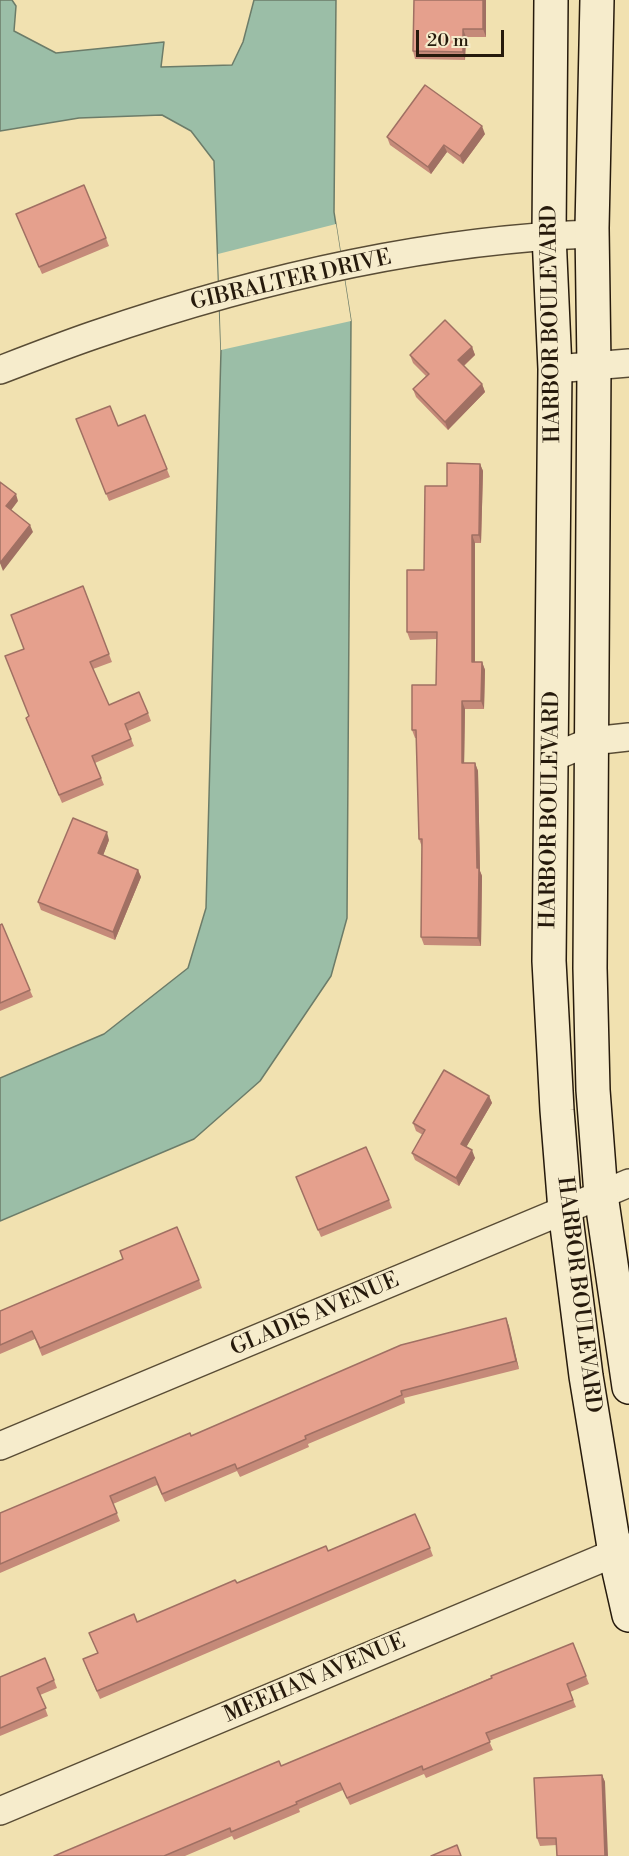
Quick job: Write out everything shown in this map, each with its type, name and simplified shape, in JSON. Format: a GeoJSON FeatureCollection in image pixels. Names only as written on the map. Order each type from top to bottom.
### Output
{"type":"FeatureCollection","features":[{"type":"Feature","properties":{"kind":"street","name":"HARBOR BOULEVARD"},"geometry":{"type":"LineString","coordinates":[[551,0],[549,235],[555,369],[549,961],[564,1210],[586,1376],[622,1550],[629,1615]]}},
{"type":"Feature","properties":{"kind":"street","name":"HARBOR BOULEVARD"},"geometry":{"type":"LineString","coordinates":[[597,0],[592,234],[594,366],[590,968],[593,1090],[615,1189],[629,1387]]}},
{"type":"Feature","properties":{"kind":"street","name":"GIBRALTER DRIVE"},"geometry":{"type":"LineString","coordinates":[[0,370],[94,335],[219,296],[342,267],[422,251],[549,235],[592,234]]}},
{"type":"Feature","properties":{"kind":"street"},"geometry":{"type":"LineString","coordinates":[[555,369],[629,363]]}},
{"type":"Feature","properties":{"kind":"street"},"geometry":{"type":"LineString","coordinates":[[551,758],[592,741],[629,737]]}},
{"type":"Feature","properties":{"kind":"street","name":"GLADIS AVENUE"},"geometry":{"type":"LineString","coordinates":[[0,1446],[615,1189]]}},
{"type":"Feature","properties":{"kind":"street","name":"MEEHAN AVENUE"},"geometry":{"type":"LineString","coordinates":[[0,1811],[622,1550]]}},
{"type":"Feature","properties":{"kind":"shaded area"},"geometry":{"type":"Polygon","coordinates":[[[0,0],[12,0],[16,6],[14,31],[56,53],[164,42],[161,67],[232,65],[243,42],[254,0],[336,0],[334,212],[351,321],[347,918],[331,976],[260,1081],[194,1139],[0,1221],[0,1078],[104,1034],[188,968],[206,908],[221,350],[214,161],[191,131],[162,115],[79,118],[0,131],[0,0]]]}},
{"type":"Feature","properties":{"kind":"pier"},"geometry":{"type":"Polygon","coordinates":[[[336,224],[351,321],[221,350],[218,254],[336,224]]]}},
{"type":"Feature","properties":{"kind":"building"},"geometry":{"type":"Polygon","coordinates":[[[414,0],[483,0],[483,29],[463,29],[463,52],[413,51],[414,0]]]}},
{"type":"Feature","properties":{"kind":"building"},"geometry":{"type":"Polygon","coordinates":[[[425,85],[482,126],[460,156],[444,145],[428,167],[387,137],[425,85]]]}},
{"type":"Feature","properties":{"kind":"building"},"geometry":{"type":"Polygon","coordinates":[[[84,185],[106,238],[39,267],[16,214],[84,185]]]}},
{"type":"Feature","properties":{"kind":"building"},"geometry":{"type":"Polygon","coordinates":[[[445,320],[472,347],[458,360],[482,384],[445,422],[413,389],[429,374],[410,355],[445,320]]]}},
{"type":"Feature","properties":{"kind":"building"},"geometry":{"type":"Polygon","coordinates":[[[110,406],[118,426],[145,415],[167,469],[106,494],[76,419],[110,406]]]}},
{"type":"Feature","properties":{"kind":"building"},"geometry":{"type":"Polygon","coordinates":[[[447,463],[480,464],[479,535],[472,535],[472,662],[482,662],[481,701],[462,701],[462,763],[475,763],[477,868],[479,868],[478,938],[421,937],[422,839],[419,839],[416,730],[412,730],[412,685],[436,685],[437,632],[407,632],[407,570],[424,570],[425,486],[447,486],[447,463]]]}},
{"type":"Feature","properties":{"kind":"building"},"geometry":{"type":"Polygon","coordinates":[[[0,482],[16,494],[6,506],[30,525],[0,563],[0,482]]]}},
{"type":"Feature","properties":{"kind":"building"},"geometry":{"type":"Polygon","coordinates":[[[83,586],[109,654],[90,662],[109,705],[139,692],[148,713],[125,724],[131,739],[92,756],[101,778],[59,795],[26,718],[29,716],[5,656],[24,649],[11,615],[83,586]]]}},
{"type":"Feature","properties":{"kind":"building"},"geometry":{"type":"Polygon","coordinates":[[[73,818],[107,832],[98,853],[138,870],[113,932],[38,902],[73,818]]]}},
{"type":"Feature","properties":{"kind":"building"},"geometry":{"type":"Polygon","coordinates":[[[2,924],[30,990],[0,1003],[0,925],[2,924]]]}},
{"type":"Feature","properties":{"kind":"building"},"geometry":{"type":"Polygon","coordinates":[[[444,1070],[489,1096],[461,1144],[472,1150],[456,1178],[412,1153],[425,1130],[413,1123],[444,1070]]]}},
{"type":"Feature","properties":{"kind":"building"},"geometry":{"type":"Polygon","coordinates":[[[366,1147],[389,1200],[318,1230],[296,1177],[366,1147]]]}},
{"type":"Feature","properties":{"kind":"building"},"geometry":{"type":"Polygon","coordinates":[[[177,1227],[199,1280],[40,1348],[32,1331],[0,1345],[0,1311],[123,1259],[120,1251],[177,1227]]]}},
{"type":"Feature","properties":{"kind":"building"},"geometry":{"type":"Polygon","coordinates":[[[506,1318],[516,1361],[401,1391],[402,1395],[305,1436],[306,1439],[237,1469],[235,1464],[162,1494],[155,1477],[110,1496],[117,1513],[0,1564],[0,1513],[190,1433],[191,1436],[401,1345],[506,1318]]]}},
{"type":"Feature","properties":{"kind":"building"},"geometry":{"type":"Polygon","coordinates":[[[415,1514],[430,1548],[97,1691],[83,1659],[98,1653],[89,1633],[134,1614],[137,1622],[235,1580],[237,1583],[326,1546],[328,1551],[415,1514]]]}},
{"type":"Feature","properties":{"kind":"building"},"geometry":{"type":"Polygon","coordinates":[[[573,1643],[586,1676],[567,1684],[573,1700],[486,1733],[490,1742],[423,1770],[422,1766],[347,1798],[340,1783],[231,1832],[230,1828],[164,1856],[54,1856],[279,1761],[281,1766],[573,1643]]]}},
{"type":"Feature","properties":{"kind":"building"},"geometry":{"type":"Polygon","coordinates":[[[45,1658],[54,1680],[37,1688],[46,1708],[0,1728],[0,1677],[45,1658]]]}},
{"type":"Feature","properties":{"kind":"building"},"geometry":{"type":"Polygon","coordinates":[[[602,1775],[605,1856],[557,1856],[556,1838],[537,1838],[534,1778],[602,1775]]]}},
{"type":"Feature","properties":{"kind":"building"},"geometry":{"type":"Polygon","coordinates":[[[457,1845],[461,1856],[431,1856],[457,1845]]]}}]}
